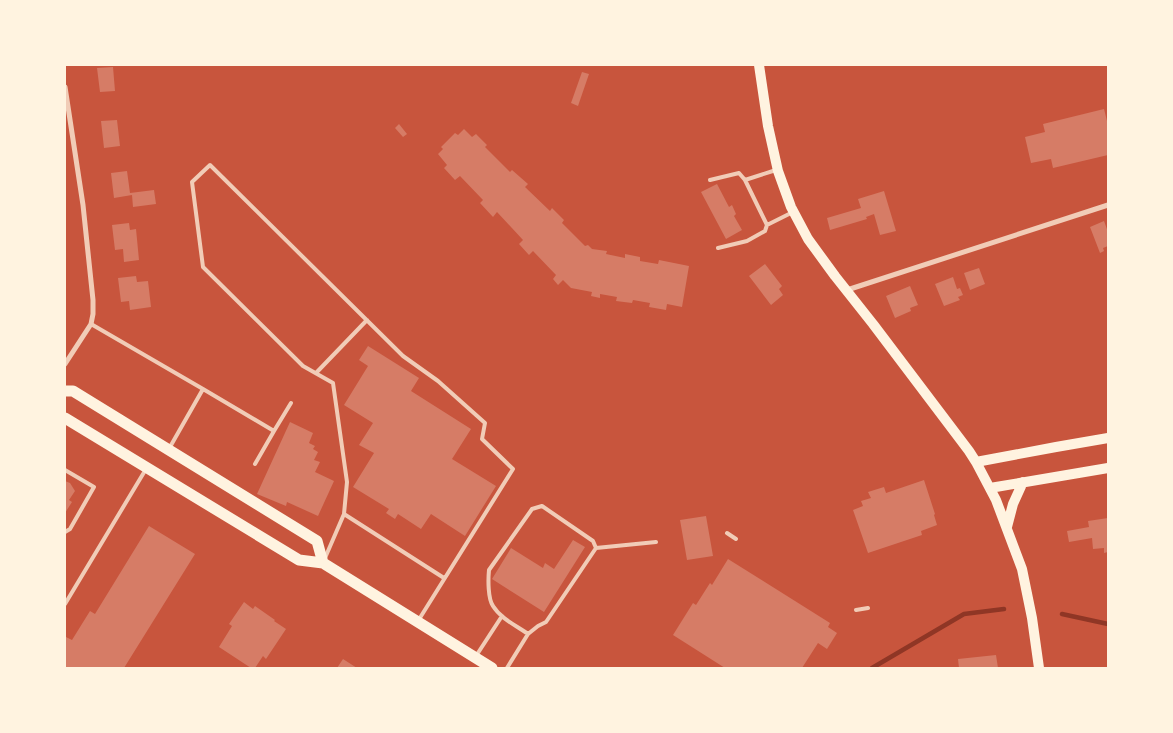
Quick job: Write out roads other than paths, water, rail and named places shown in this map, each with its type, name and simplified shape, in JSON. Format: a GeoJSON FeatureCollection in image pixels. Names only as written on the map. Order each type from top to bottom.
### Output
{"type":"FeatureCollection","features":[{"type":"Feature","properties":{"kind":"highway"},"geometry":{"type":"LineString","coordinates":[[65,392],[73,391],[317,541],[323,563]]}},
{"type":"Feature","properties":{"kind":"highway"},"geometry":{"type":"LineString","coordinates":[[65,418],[299,560],[323,563],[492,668]]}},
{"type":"Feature","properties":{"kind":"main road"},"geometry":{"type":"LineString","coordinates":[[759,65],[768,126],[778,169],[794,211],[808,238],[976,462],[996,500],[1022,569],[1032,618],[1039,668]]}},
{"type":"Feature","properties":{"kind":"main road"},"geometry":{"type":"LineString","coordinates":[[976,462],[1108,438]]}},
{"type":"Feature","properties":{"kind":"main road"},"geometry":{"type":"LineString","coordinates":[[990,488],[1108,468]]}},
{"type":"Feature","properties":{"kind":"main road"},"geometry":{"type":"LineString","coordinates":[[1007,528],[1013,504],[1023,482]]}},
{"type":"Feature","properties":{"kind":"street"},"geometry":{"type":"LineString","coordinates":[[65,87],[83,205],[93,300],[91,324],[65,364]]}},
{"type":"Feature","properties":{"kind":"street"},"geometry":{"type":"LineString","coordinates":[[846,290],[1108,205]]}},
{"type":"Feature","properties":{"kind":"lane"},"geometry":{"type":"LineString","coordinates":[[323,563],[344,514],[347,482],[333,383],[303,366],[203,267],[192,182],[210,165],[403,356],[438,381],[485,423],[482,439],[513,470],[417,622]]}},
{"type":"Feature","properties":{"kind":"lane"},"geometry":{"type":"LineString","coordinates":[[745,180],[778,169]]}},
{"type":"Feature","properties":{"kind":"lane"},"geometry":{"type":"LineString","coordinates":[[710,180],[739,173],[745,180],[767,225]]}},
{"type":"Feature","properties":{"kind":"lane"},"geometry":{"type":"LineString","coordinates":[[718,248],[747,241],[765,231],[767,225],[794,211]]}},
{"type":"Feature","properties":{"kind":"lane"},"geometry":{"type":"LineString","coordinates":[[316,373],[367,320]]}},
{"type":"Feature","properties":{"kind":"lane"},"geometry":{"type":"LineString","coordinates":[[91,324],[274,431]]}},
{"type":"Feature","properties":{"kind":"lane"},"geometry":{"type":"LineString","coordinates":[[168,449],[203,389]]}},
{"type":"Feature","properties":{"kind":"lane"},"geometry":{"type":"LineString","coordinates":[[255,464],[291,403]]}},
{"type":"Feature","properties":{"kind":"lane"},"geometry":{"type":"LineString","coordinates":[[65,604],[147,467]]}},
{"type":"Feature","properties":{"kind":"lane"},"geometry":{"type":"LineString","coordinates":[[65,470],[94,487],[70,529],[65,532]]}},
{"type":"Feature","properties":{"kind":"lane"},"geometry":{"type":"LineString","coordinates":[[528,634],[502,616],[492,605],[488,581],[489,570],[532,508],[542,506],[593,541],[596,548]]}},
{"type":"Feature","properties":{"kind":"lane"},"geometry":{"type":"LineString","coordinates":[[344,514],[444,578]]}},
{"type":"Feature","properties":{"kind":"lane"},"geometry":{"type":"LineString","coordinates":[[727,533],[736,539]]}},
{"type":"Feature","properties":{"kind":"lane"},"geometry":{"type":"LineString","coordinates":[[596,548],[656,542]]}},
{"type":"Feature","properties":{"kind":"lane"},"geometry":{"type":"LineString","coordinates":[[507,668],[528,634],[546,622],[596,548]]}},
{"type":"Feature","properties":{"kind":"lane"},"geometry":{"type":"LineString","coordinates":[[856,610],[868,608]]}},
{"type":"Feature","properties":{"kind":"lane"},"geometry":{"type":"LineString","coordinates":[[475,657],[502,616]]}},
{"type":"Feature","properties":{"kind":"waterway"},"geometry":{"type":"LineString","coordinates":[[872,668],[964,614],[1004,609]]}},
{"type":"Feature","properties":{"kind":"waterway"},"geometry":{"type":"LineString","coordinates":[[1062,614],[1108,624]]}}]}
